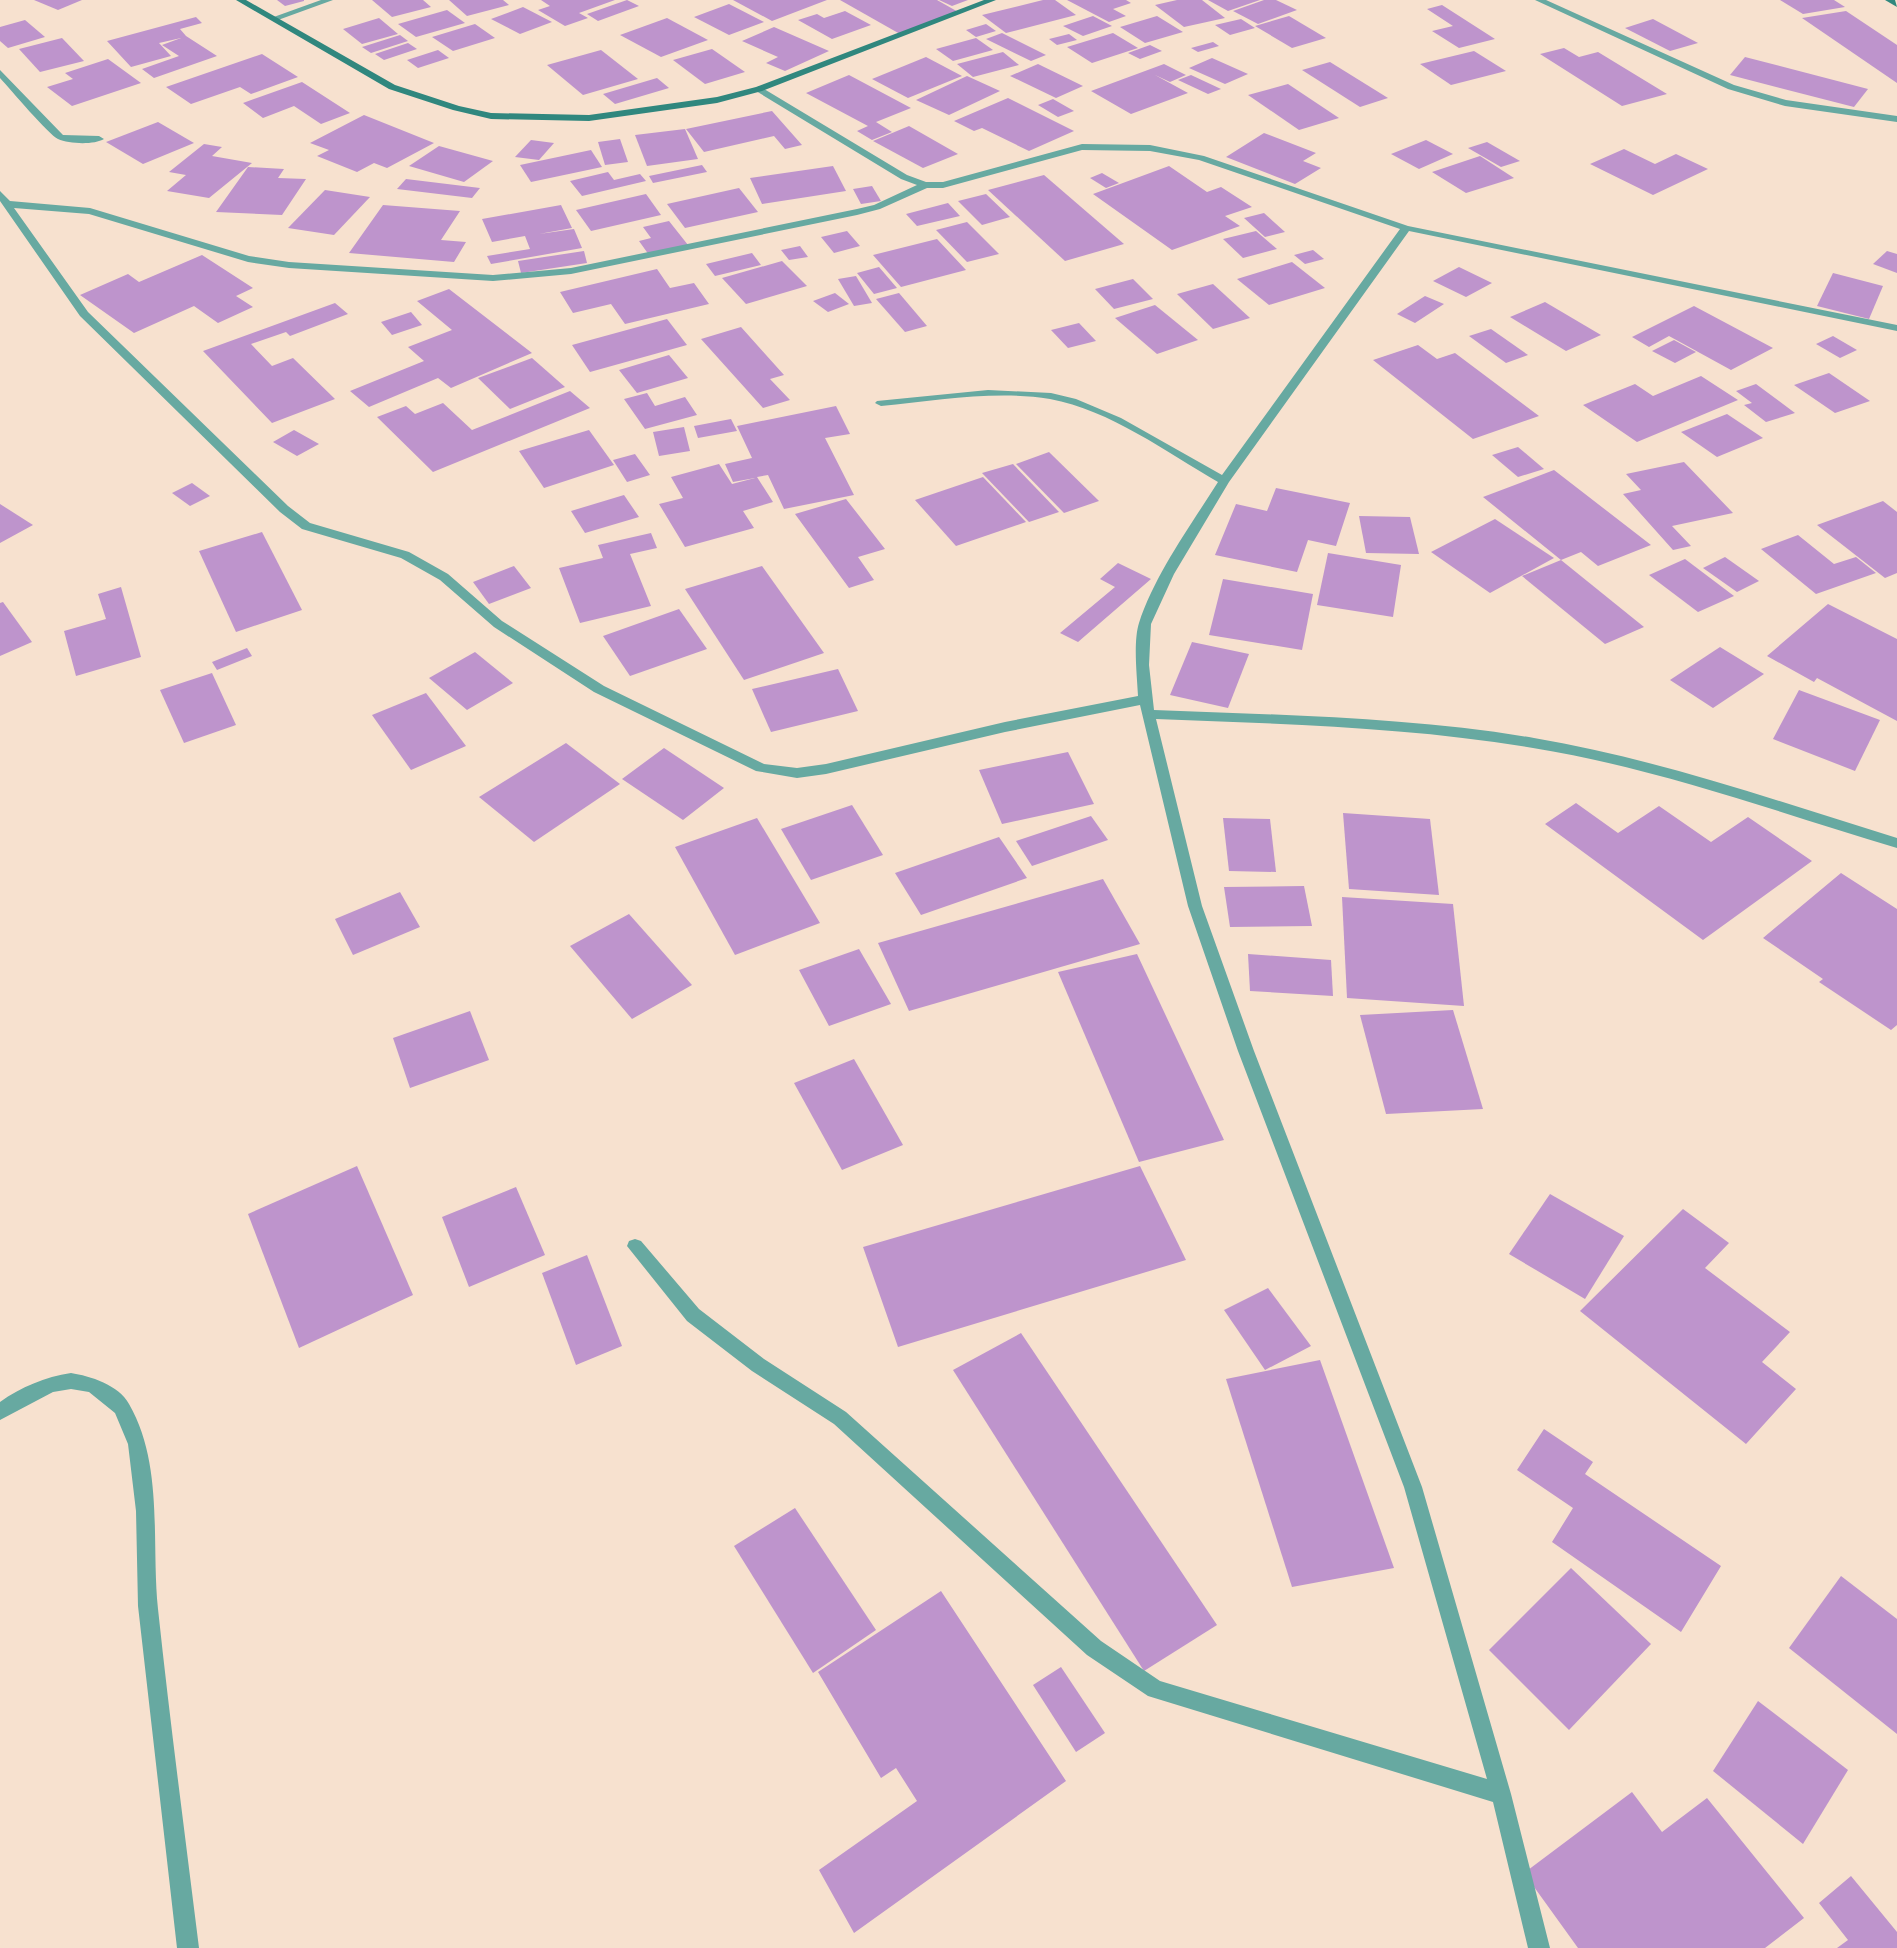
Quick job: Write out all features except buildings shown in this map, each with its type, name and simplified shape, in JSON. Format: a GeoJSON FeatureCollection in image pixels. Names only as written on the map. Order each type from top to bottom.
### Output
{"type":"FeatureCollection","features":[{"type":"Feature","properties":{"kind":"street"},"geometry":{"type":"LineString","coordinates":[[240,0],[392,87],[456,108],[491,116],[588,118],[691,105],[759,89],[992,0]]}},
{"type":"Feature","properties":{"kind":"street"},"geometry":{"type":"LineString","coordinates":[[274,18],[328,0]]}},
{"type":"Feature","properties":{"kind":"street"},"geometry":{"type":"LineString","coordinates":[[1539,0],[1731,87],[1785,103],[1897,119]]}},
{"type":"Feature","properties":{"kind":"street"},"geometry":{"type":"LineString","coordinates":[[1889,0],[1897,4]]}},
{"type":"Feature","properties":{"kind":"street"},"geometry":{"type":"LineString","coordinates":[[0,73],[60,137],[81,140],[99,139]]}},
{"type":"Feature","properties":{"kind":"street"},"geometry":{"type":"LineString","coordinates":[[759,89],[904,177],[925,185]]}},
{"type":"Feature","properties":{"kind":"street"},"geometry":{"type":"LineString","coordinates":[[4,199],[90,211],[248,259],[279,264],[493,278],[571,271],[857,212],[877,207],[925,185],[952,183],[1082,147],[1150,148],[1201,158],[1406,228],[1897,328]]}},
{"type":"Feature","properties":{"kind":"street"},"geometry":{"type":"LineString","coordinates":[[4,199],[84,314],[291,515],[306,526],[405,555],[444,577],[498,624],[599,689],[761,768],[797,773],[826,769],[1005,727],[1147,707],[1399,725],[1534,743],[1653,769],[1897,843]]}},
{"type":"Feature","properties":{"kind":"street"},"geometry":{"type":"LineString","coordinates":[[1406,228],[1224,481],[1168,574],[1145,624],[1143,665],[1147,707],[1195,906],[1250,1062],[1413,1486],[1501,1794],[1539,1948]]}},
{"type":"Feature","properties":{"kind":"street"},"geometry":{"type":"LineString","coordinates":[[881,403],[1016,393],[1052,396],[1091,409],[1224,481]]}},
{"type":"Feature","properties":{"kind":"street"},"geometry":{"type":"LineString","coordinates":[[635,1246],[693,1315],[758,1365],[840,1418],[1094,1648],[1155,1689],[1501,1794]]}},
{"type":"Feature","properties":{"kind":"street"},"geometry":{"type":"LineString","coordinates":[[0,1412],[17,1400],[51,1384],[70,1381],[93,1385],[122,1407],[137,1444],[145,1510],[148,1606],[188,1948]]}}]}
